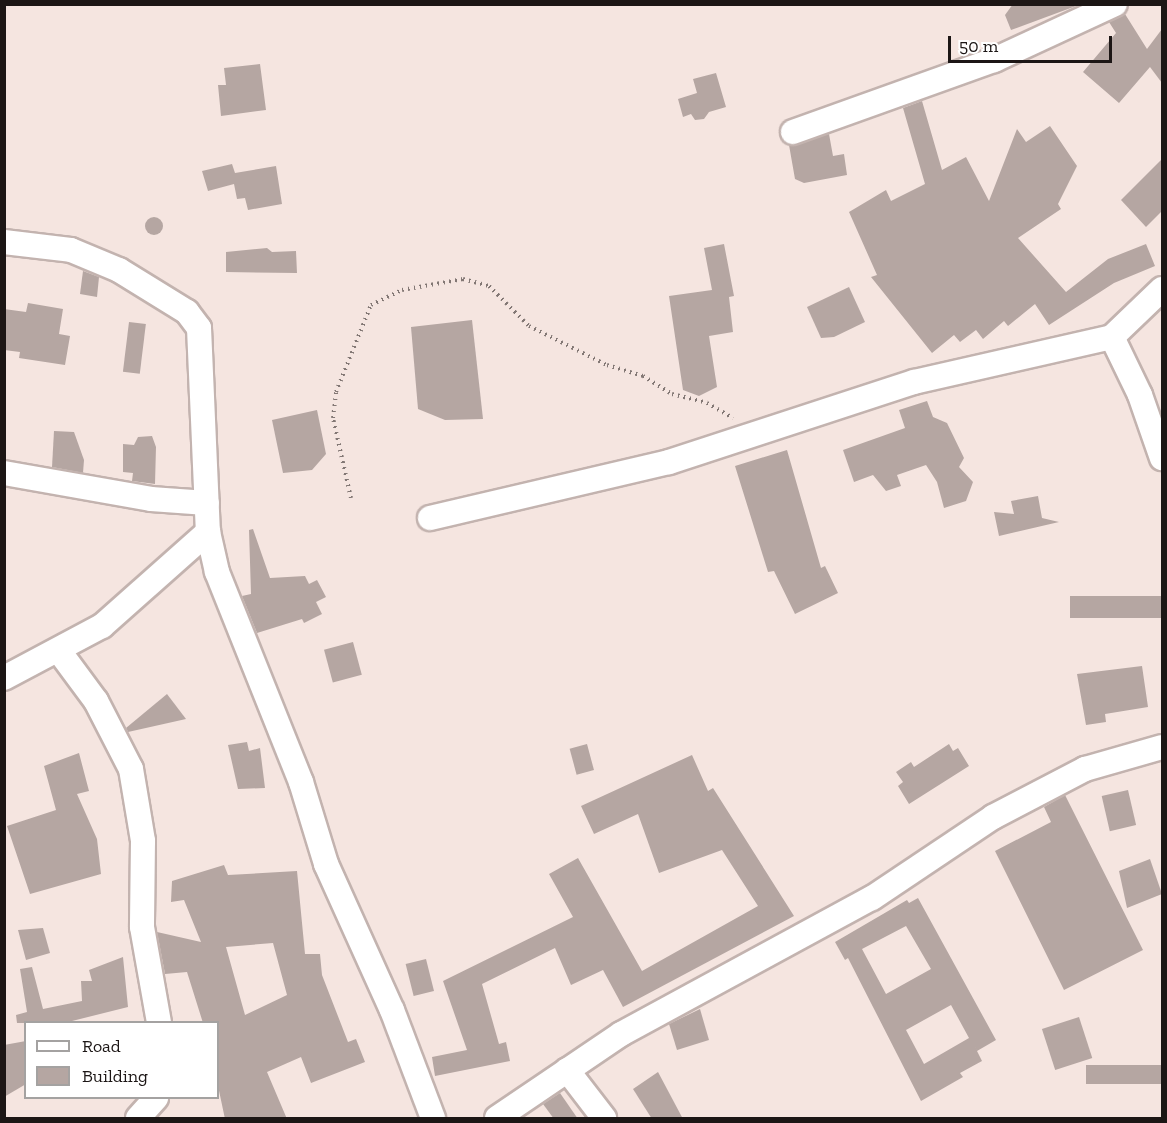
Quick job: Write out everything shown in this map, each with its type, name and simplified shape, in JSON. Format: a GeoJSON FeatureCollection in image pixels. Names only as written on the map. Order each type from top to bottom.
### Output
{"type":"FeatureCollection","features":[{"type":"Feature","properties":{"kind":"street"},"geometry":{"type":"LineString","coordinates":[[793,132],[994,60],[1115,4]]}},
{"type":"Feature","properties":{"kind":"street"},"geometry":{"type":"LineString","coordinates":[[4,242],[71,250],[119,270],[187,312],[202,337],[208,532],[217,572],[301,782],[326,864],[392,1010],[434,1119]]}},
{"type":"Feature","properties":{"kind":"street"},"geometry":{"type":"LineString","coordinates":[[430,518],[669,462],[914,382],[1112,337],[1162,289]]}},
{"type":"Feature","properties":{"kind":"street"},"geometry":{"type":"LineString","coordinates":[[1112,337],[1140,394],[1162,458]]}},
{"type":"Feature","properties":{"kind":"street"},"geometry":{"type":"LineString","coordinates":[[4,473],[104,492],[207,503]]}},
{"type":"Feature","properties":{"kind":"street"},"geometry":{"type":"LineString","coordinates":[[4,678],[59,651],[102,626],[208,532]]}},
{"type":"Feature","properties":{"kind":"street"},"geometry":{"type":"LineString","coordinates":[[59,651],[96,701],[131,769],[143,841],[142,927],[159,1021]]}},
{"type":"Feature","properties":{"kind":"street"},"geometry":{"type":"LineString","coordinates":[[497,1119],[621,1034],[872,898],[993,817],[1085,769],[1162,747]]}},
{"type":"Feature","properties":{"kind":"street"},"geometry":{"type":"LineString","coordinates":[[567,1070],[603,1119]]}},
{"type":"Feature","properties":{"kind":"street"},"geometry":{"type":"LineString","coordinates":[[138,1119],[155,1099]]}},
{"type":"Feature","properties":{"kind":"path"},"geometry":{"type":"LineString","coordinates":[[351,498],[339,452],[334,410],[336,392],[371,305],[402,290],[463,279],[489,286],[529,326],[607,365],[643,376],[672,394],[707,403],[757,432]]}},
{"type":"Feature","properties":{"kind":"building"},"geometry":{"type":"Polygon","coordinates":[[[1013,4],[1076,4],[1076,6],[1011,30],[1005,15],[1013,4]]]}},
{"type":"Feature","properties":{"kind":"building"},"geometry":{"type":"Polygon","coordinates":[[[1125,14],[1147,49],[1162,29],[1162,83],[1150,67],[1119,103],[1083,72],[1116,33],[1109,22],[1125,14]]]}},
{"type":"Feature","properties":{"kind":"building"},"geometry":{"type":"Polygon","coordinates":[[[260,64],[266,110],[221,116],[218,85],[226,85],[224,68],[260,64]]]}},
{"type":"Feature","properties":{"kind":"building"},"geometry":{"type":"Polygon","coordinates":[[[716,73],[726,107],[709,112],[704,119],[695,120],[691,114],[683,117],[678,99],[697,93],[693,79],[716,73]]]}},
{"type":"Feature","properties":{"kind":"building"},"geometry":{"type":"Polygon","coordinates":[[[922,101],[942,170],[966,157],[989,201],[1017,129],[1026,142],[1050,126],[1077,166],[1058,204],[1061,209],[1018,238],[1066,292],[1108,259],[1146,244],[1155,266],[1114,283],[1049,325],[1035,304],[1008,326],[1004,321],[983,339],[976,330],[960,342],[954,335],[932,353],[871,277],[877,275],[849,212],[886,190],[891,201],[925,184],[903,108],[922,101]]]}},
{"type":"Feature","properties":{"kind":"building"},"geometry":{"type":"Polygon","coordinates":[[[829,134],[833,156],[844,154],[847,175],[804,183],[795,179],[789,145],[829,134]]]}},
{"type":"Feature","properties":{"kind":"building"},"geometry":{"type":"Polygon","coordinates":[[[1162,159],[1162,211],[1146,227],[1121,200],[1162,159]]]}},
{"type":"Feature","properties":{"kind":"building"},"geometry":{"type":"Polygon","coordinates":[[[232,164],[235,173],[276,166],[282,204],[248,210],[245,198],[237,199],[234,184],[208,191],[202,171],[232,164]]]}},
{"type":"Feature","properties":{"kind":"building"},"geometry":{"type":"Polygon","coordinates":[[[154,217],[160,220],[163,226],[160,232],[154,235],[148,232],[145,226],[148,220],[154,217]]]}},
{"type":"Feature","properties":{"kind":"building"},"geometry":{"type":"Polygon","coordinates":[[[724,244],[734,296],[729,297],[733,332],[709,336],[717,387],[699,396],[683,390],[669,296],[712,290],[704,248],[724,244]]]}},
{"type":"Feature","properties":{"kind":"building"},"geometry":{"type":"Polygon","coordinates":[[[267,248],[272,252],[296,251],[297,273],[226,272],[226,252],[267,248]]]}},
{"type":"Feature","properties":{"kind":"building"},"geometry":{"type":"Polygon","coordinates":[[[83,271],[99,277],[97,297],[80,294],[83,271]]]}},
{"type":"Feature","properties":{"kind":"building"},"geometry":{"type":"Polygon","coordinates":[[[849,287],[865,322],[834,337],[821,338],[807,307],[849,287]]]}},
{"type":"Feature","properties":{"kind":"building"},"geometry":{"type":"Polygon","coordinates":[[[28,303],[63,309],[59,334],[70,336],[65,365],[19,358],[20,352],[4,350],[4,309],[26,312],[28,303]]]}},
{"type":"Feature","properties":{"kind":"building"},"geometry":{"type":"Polygon","coordinates":[[[472,320],[483,419],[445,420],[418,409],[411,327],[472,320]]]}},
{"type":"Feature","properties":{"kind":"building"},"geometry":{"type":"Polygon","coordinates":[[[129,322],[146,324],[140,374],[123,372],[129,322]]]}},
{"type":"Feature","properties":{"kind":"building"},"geometry":{"type":"Polygon","coordinates":[[[927,401],[933,417],[947,423],[964,458],[959,467],[973,482],[966,501],[944,508],[937,482],[926,465],[897,475],[901,486],[886,491],[873,475],[854,482],[843,450],[905,428],[899,410],[927,401]]]}},
{"type":"Feature","properties":{"kind":"building"},"geometry":{"type":"Polygon","coordinates":[[[317,410],[326,454],[312,470],[283,473],[272,420],[317,410]]]}},
{"type":"Feature","properties":{"kind":"building"},"geometry":{"type":"Polygon","coordinates":[[[54,431],[74,432],[84,460],[83,473],[52,467],[54,431]]]}},
{"type":"Feature","properties":{"kind":"building"},"geometry":{"type":"Polygon","coordinates":[[[152,436],[156,447],[155,484],[132,481],[133,473],[123,472],[123,444],[134,445],[138,437],[152,436]]]}},
{"type":"Feature","properties":{"kind":"building"},"geometry":{"type":"Polygon","coordinates":[[[787,450],[821,568],[825,566],[838,593],[795,614],[774,571],[768,572],[735,466],[787,450]]]}},
{"type":"Feature","properties":{"kind":"building"},"geometry":{"type":"Polygon","coordinates":[[[1038,496],[1042,518],[1059,522],[999,536],[994,512],[1014,514],[1011,501],[1038,496]]]}},
{"type":"Feature","properties":{"kind":"building"},"geometry":{"type":"Polygon","coordinates":[[[253,529],[270,578],[305,576],[309,584],[317,580],[326,597],[316,602],[322,614],[304,623],[302,619],[257,633],[242,596],[251,594],[249,530],[253,529]]]}},
{"type":"Feature","properties":{"kind":"building"},"geometry":{"type":"Polygon","coordinates":[[[1070,596],[1162,596],[1162,618],[1070,618],[1070,596]]]}},
{"type":"Feature","properties":{"kind":"building"},"geometry":{"type":"Polygon","coordinates":[[[353,642],[362,675],[333,683],[324,650],[353,642]]]}},
{"type":"Feature","properties":{"kind":"building"},"geometry":{"type":"Polygon","coordinates":[[[1142,666],[1148,707],[1105,714],[1106,722],[1086,725],[1077,674],[1142,666]]]}},
{"type":"Feature","properties":{"kind":"building"},"geometry":{"type":"Polygon","coordinates":[[[167,694],[186,719],[128,732],[126,728],[167,694]]]}},
{"type":"Feature","properties":{"kind":"building"},"geometry":{"type":"Polygon","coordinates":[[[247,742],[249,751],[260,748],[265,788],[238,789],[228,745],[247,742]]]}},
{"type":"Feature","properties":{"kind":"building"},"geometry":{"type":"Polygon","coordinates":[[[587,744],[594,770],[577,775],[570,749],[587,744]]]}},
{"type":"Feature","properties":{"kind":"building"},"geometry":{"type":"Polygon","coordinates":[[[949,744],[953,751],[958,748],[969,766],[909,804],[898,786],[903,782],[896,772],[911,762],[914,767],[949,744]]]}},
{"type":"Feature","properties":{"kind":"building"},"geometry":{"type":"Polygon","coordinates":[[[79,753],[89,791],[77,794],[97,839],[101,874],[30,894],[7,826],[56,810],[44,766],[79,753]]]}},
{"type":"Feature","properties":{"kind":"building"},"geometry":{"type":"Polygon","coordinates":[[[692,755],[708,791],[713,788],[794,916],[623,1007],[603,970],[571,985],[555,948],[482,984],[499,1044],[506,1042],[510,1061],[435,1076],[432,1057],[467,1050],[443,981],[573,917],[549,874],[578,858],[642,971],[758,906],[722,850],[659,873],[638,814],[594,834],[581,806],[692,755]]]}},
{"type":"Feature","properties":{"kind":"building"},"geometry":{"type":"Polygon","coordinates":[[[1128,790],[1136,825],[1110,831],[1102,796],[1128,790]]]}},
{"type":"Feature","properties":{"kind":"building"},"geometry":{"type":"Polygon","coordinates":[[[1065,795],[1143,950],[1064,990],[995,851],[1051,822],[1044,807],[1065,795]]]}},
{"type":"Feature","properties":{"kind":"building"},"geometry":{"type":"Polygon","coordinates":[[[1150,859],[1162,894],[1127,908],[1119,871],[1150,859]]]}},
{"type":"Feature","properties":{"kind":"building"},"geometry":{"type":"Polygon","coordinates":[[[224,865],[228,875],[297,871],[305,954],[320,954],[322,975],[348,1042],[356,1039],[365,1062],[311,1083],[301,1057],[267,1072],[287,1119],[225,1119],[219,1091],[219,1021],[202,1021],[187,972],[165,974],[157,932],[201,942],[184,900],[171,902],[172,881],[224,865]],[[273,943],[226,947],[245,1015],[287,995],[273,943]]]}},
{"type":"Feature","properties":{"kind":"building"},"geometry":{"type":"Polygon","coordinates":[[[918,898],[996,1040],[977,1051],[982,1061],[960,1073],[963,1077],[921,1101],[848,958],[845,960],[835,942],[907,900],[909,903],[918,898]],[[906,926],[862,949],[886,994],[931,969],[906,926]],[[951,1005],[906,1030],[924,1064],[969,1038],[951,1005]]]}},
{"type":"Feature","properties":{"kind":"building"},"geometry":{"type":"Polygon","coordinates":[[[43,928],[50,953],[26,960],[18,930],[43,928]]]}},
{"type":"Feature","properties":{"kind":"building"},"geometry":{"type":"Polygon","coordinates":[[[123,957],[128,1007],[72,1021],[17,1023],[16,1015],[27,1012],[20,969],[32,967],[43,1009],[82,1001],[81,981],[92,981],[89,970],[123,957]]]}},
{"type":"Feature","properties":{"kind":"building"},"geometry":{"type":"Polygon","coordinates":[[[426,959],[434,991],[414,996],[406,964],[426,959]]]}},
{"type":"Feature","properties":{"kind":"building"},"geometry":{"type":"Polygon","coordinates":[[[700,1009],[709,1040],[677,1050],[669,1024],[700,1009]]]}},
{"type":"Feature","properties":{"kind":"building"},"geometry":{"type":"Polygon","coordinates":[[[1079,1017],[1092,1058],[1055,1070],[1042,1029],[1079,1017]]]}},
{"type":"Feature","properties":{"kind":"building"},"geometry":{"type":"Polygon","coordinates":[[[24,1041],[24,1085],[4,1097],[4,1045],[24,1041]]]}},
{"type":"Feature","properties":{"kind":"building"},"geometry":{"type":"Polygon","coordinates":[[[1086,1065],[1162,1065],[1162,1084],[1086,1084],[1086,1065]]]}},
{"type":"Feature","properties":{"kind":"building"},"geometry":{"type":"Polygon","coordinates":[[[658,1072],[683,1119],[652,1119],[633,1089],[658,1072]]]}},
{"type":"Feature","properties":{"kind":"building"},"geometry":{"type":"Polygon","coordinates":[[[560,1093],[578,1119],[554,1119],[543,1104],[560,1093]]]}}]}
